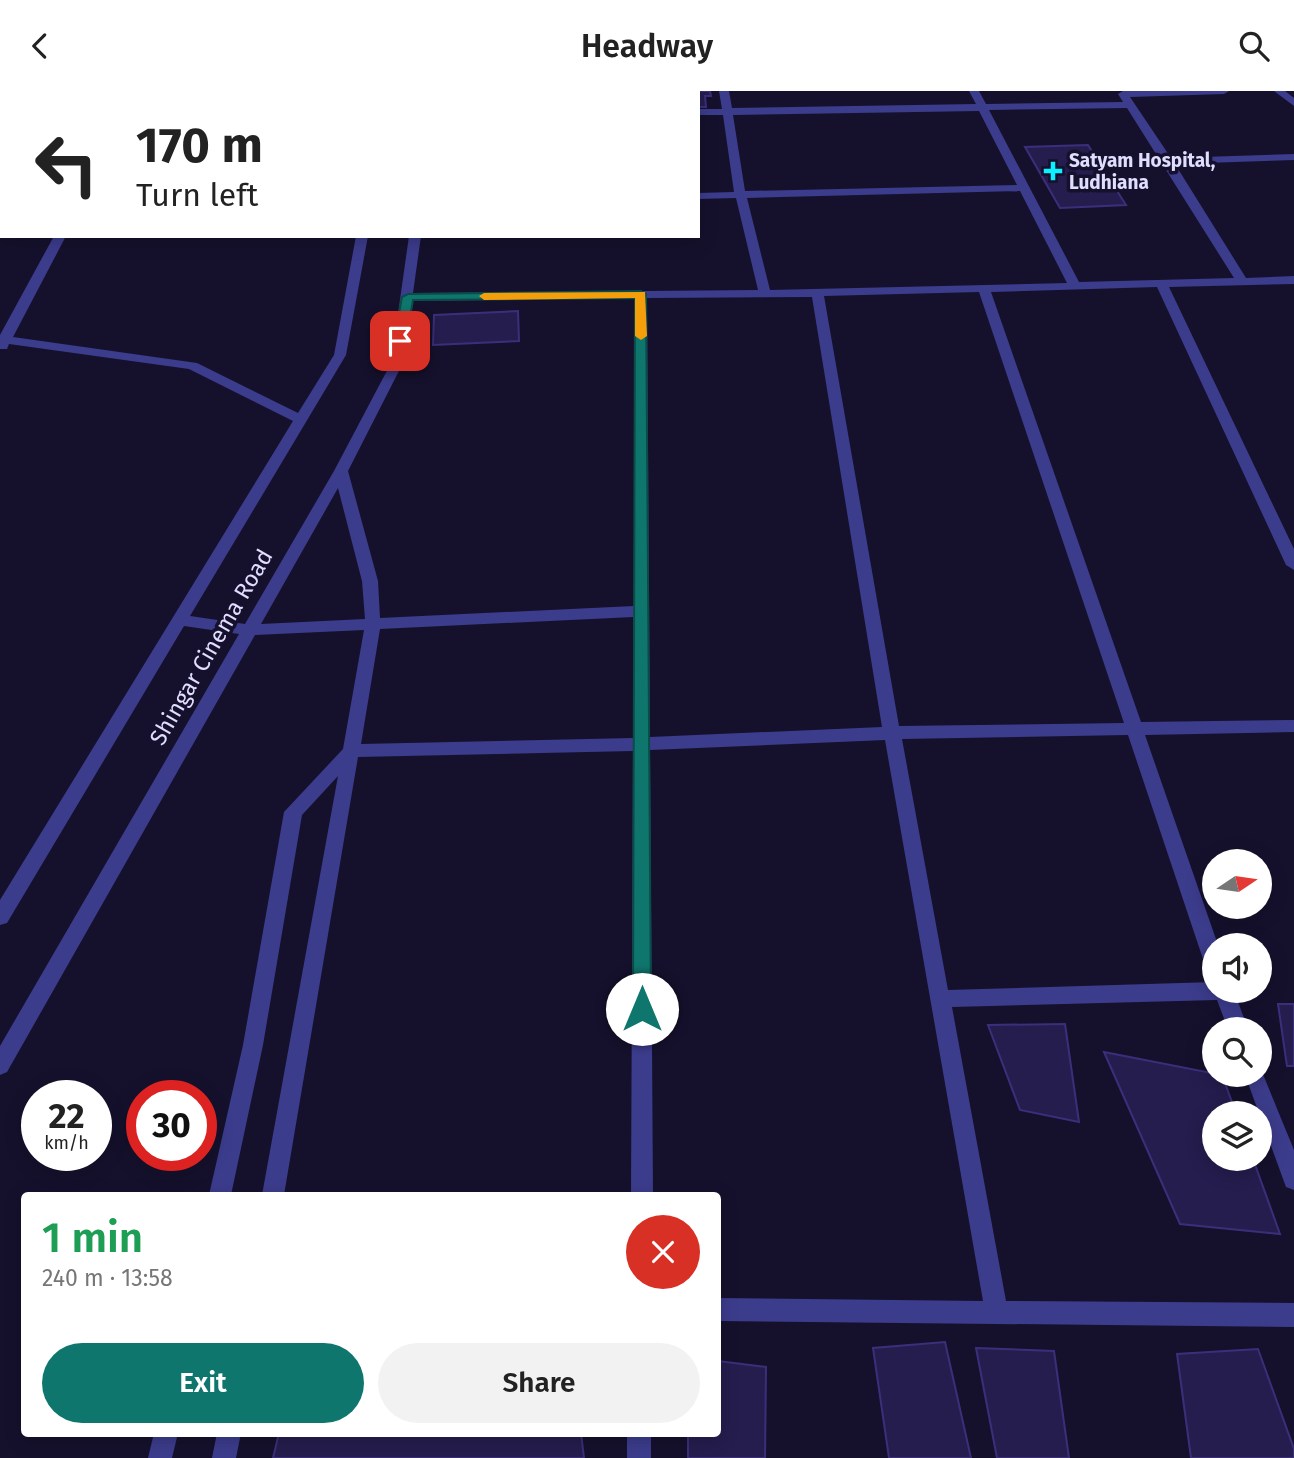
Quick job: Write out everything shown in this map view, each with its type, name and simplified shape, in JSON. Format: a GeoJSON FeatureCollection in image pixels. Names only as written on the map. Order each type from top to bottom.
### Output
{"type":"FeatureCollection","features":[{"type":"Feature","properties":{"kind":"street"},"geometry":{"type":"LineString","coordinates":[[724,91],[740,194],[765,293]]}},
{"type":"Feature","properties":{"kind":"street"},"geometry":{"type":"LineString","coordinates":[[974,91],[1074,285]]}},
{"type":"Feature","properties":{"kind":"street"},"geometry":{"type":"LineString","coordinates":[[1122,92],[1224,91]]}},
{"type":"Feature","properties":{"kind":"street"},"geometry":{"type":"LineString","coordinates":[[1279,91],[1294,103]]}},
{"type":"Feature","properties":{"kind":"street"},"geometry":{"type":"LineString","coordinates":[[1122,92],[1242,281]]}},
{"type":"Feature","properties":{"kind":"street"},"geometry":{"type":"LineString","coordinates":[[700,112],[1130,105]]}},
{"type":"Feature","properties":{"kind":"street"},"geometry":{"type":"LineString","coordinates":[[1168,161],[1294,157]]}},
{"type":"Feature","properties":{"kind":"street"},"geometry":{"type":"LineString","coordinates":[[700,195],[1023,188]]}},
{"type":"Feature","properties":{"kind":"street"},"geometry":{"type":"LineString","coordinates":[[59,238],[2,342],[192,366],[219,376],[300,420]]}},
{"type":"Feature","properties":{"kind":"street","name":"Shingar Cinema Road"},"geometry":{"type":"LineString","coordinates":[[0,917],[340,355],[362,238]]}},
{"type":"Feature","properties":{"kind":"street","name":"Shingar Cinema Road"},"geometry":{"type":"LineString","coordinates":[[0,1065],[341,471],[397,363],[415,238]]}},
{"type":"Feature","properties":{"kind":"street"},"geometry":{"type":"LineString","coordinates":[[408,297],[817,293],[1294,280]]}},
{"type":"Feature","properties":{"kind":"street"},"geometry":{"type":"LineString","coordinates":[[1162,284],[1294,565]]}},
{"type":"Feature","properties":{"kind":"street"},"geometry":{"type":"LineString","coordinates":[[984,288],[1204,933]]}},
{"type":"Feature","properties":{"kind":"street"},"geometry":{"type":"LineString","coordinates":[[817,293],[892,733],[997,1313]]}},
{"type":"Feature","properties":{"kind":"street"},"geometry":{"type":"LineString","coordinates":[[641,294],[642,1192]]}},
{"type":"Feature","properties":{"kind":"street"},"geometry":{"type":"LineString","coordinates":[[274,1192],[373,624],[370,581],[341,471]]}},
{"type":"Feature","properties":{"kind":"street"},"geometry":{"type":"LineString","coordinates":[[179,620],[250,630],[642,611]]}},
{"type":"Feature","properties":{"kind":"street"},"geometry":{"type":"LineString","coordinates":[[221,1192],[253,1045],[293,812],[351,751],[643,744],[892,733],[1137,731],[1294,726]]}},
{"type":"Feature","properties":{"kind":"street"},"geometry":{"type":"LineString","coordinates":[[939,999],[1202,992]]}},
{"type":"Feature","properties":{"kind":"street"},"geometry":{"type":"LineString","coordinates":[[1260,1087],[1294,1179]]}},
{"type":"Feature","properties":{"kind":"street"},"geometry":{"type":"LineString","coordinates":[[721,1310],[1294,1315]]}},
{"type":"Feature","properties":{"kind":"street"},"geometry":{"type":"LineString","coordinates":[[160,1458],[165,1437]]}},
{"type":"Feature","properties":{"kind":"street"},"geometry":{"type":"LineString","coordinates":[[224,1458],[228,1437]]}},
{"type":"Feature","properties":{"kind":"street"},"geometry":{"type":"LineString","coordinates":[[639,1437],[639,1458]]}},
{"type":"Feature","properties":{"kind":"building"},"geometry":{"type":"Polygon","coordinates":[[[700,91],[710,91],[711,96],[705,96],[706,107],[700,107],[700,91]]]}},
{"type":"Feature","properties":{"kind":"building"},"geometry":{"type":"Polygon","coordinates":[[[1088,145],[1126,205],[1060,208],[1025,147],[1088,145]]]}},
{"type":"Feature","properties":{"kind":"building"},"geometry":{"type":"Polygon","coordinates":[[[518,311],[519,341],[433,345],[434,315],[518,311]]]}},
{"type":"Feature","properties":{"kind":"building"},"geometry":{"type":"Polygon","coordinates":[[[1278,1004],[1294,1004],[1294,1066],[1287,1066],[1278,1004]]]}},
{"type":"Feature","properties":{"kind":"building"},"geometry":{"type":"Polygon","coordinates":[[[1065,1024],[1079,1122],[1020,1110],[988,1025],[1065,1024]]]}},
{"type":"Feature","properties":{"kind":"building"},"geometry":{"type":"Polygon","coordinates":[[[1104,1052],[1202,1071],[1202,1087],[1226,1087],[1232,1101],[1202,1101],[1202,1171],[1257,1171],[1280,1234],[1180,1224],[1104,1052]]]}},
{"type":"Feature","properties":{"kind":"building"},"geometry":{"type":"Polygon","coordinates":[[[945,1342],[971,1458],[889,1458],[873,1348],[945,1342]]]}},
{"type":"Feature","properties":{"kind":"building"},"geometry":{"type":"Polygon","coordinates":[[[976,1348],[1054,1351],[1069,1458],[997,1458],[976,1348]]]}},
{"type":"Feature","properties":{"kind":"building"},"geometry":{"type":"Polygon","coordinates":[[[1258,1349],[1294,1449],[1294,1458],[1191,1458],[1177,1354],[1258,1349]]]}},
{"type":"Feature","properties":{"kind":"building"},"geometry":{"type":"Polygon","coordinates":[[[721,1361],[766,1367],[765,1458],[688,1458],[688,1437],[721,1437],[721,1361]]]}},
{"type":"Feature","properties":{"kind":"building"},"geometry":{"type":"Polygon","coordinates":[[[278,1437],[581,1437],[584,1458],[273,1458],[278,1437]]]}},
{"type":"Feature","properties":{"kind":"slow traffic"},"geometry":{"type":"LineString","coordinates":[[484,296],[641,294],[641,336]]}},
{"type":"Feature","properties":{"kind":"place","name":"Satyam Hospital, Ludhiana"},"geometry":{"type":"Point","coordinates":[1053,171]}},
{"type":"Feature","properties":{"kind":"route"},"geometry":{"type":"LineString","coordinates":[[400,341],[408,297],[641,294],[642,1009]]}}]}
